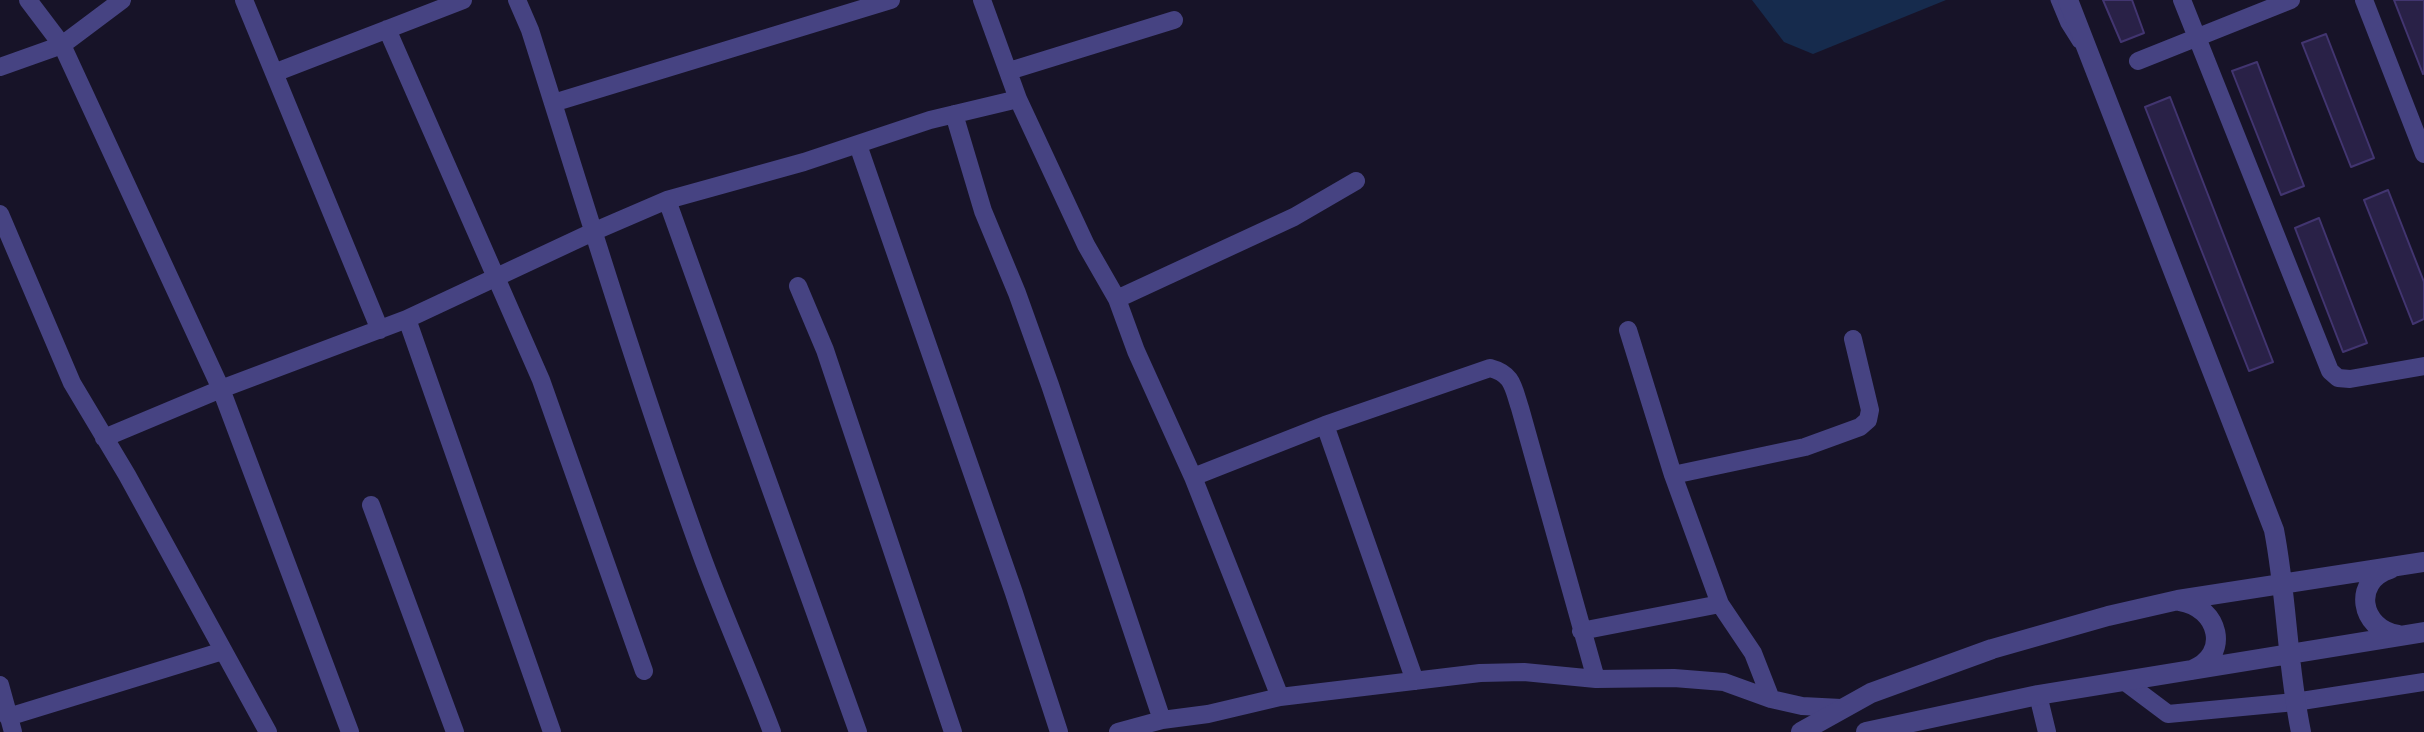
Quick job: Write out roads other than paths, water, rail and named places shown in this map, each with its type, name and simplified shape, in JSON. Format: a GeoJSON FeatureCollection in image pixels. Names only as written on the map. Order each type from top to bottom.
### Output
{"type":"FeatureCollection","features":[{"type":"Feature","properties":{"kind":"street"},"geometry":{"type":"LineString","coordinates":[[28,0],[62,45],[221,389],[350,732]]}},
{"type":"Feature","properties":{"kind":"street"},"geometry":{"type":"LineString","coordinates":[[0,67],[62,45],[122,0]]}},
{"type":"Feature","properties":{"kind":"street"},"geometry":{"type":"LineString","coordinates":[[244,0],[380,330]]}},
{"type":"Feature","properties":{"kind":"street"},"geometry":{"type":"LineString","coordinates":[[274,73],[463,0]]}},
{"type":"Feature","properties":{"kind":"street"},"geometry":{"type":"LineString","coordinates":[[517,0],[530,30],[640,378],[701,554],[772,732]]}},
{"type":"Feature","properties":{"kind":"street"},"geometry":{"type":"LineString","coordinates":[[553,103],[891,0]]}},
{"type":"Feature","properties":{"kind":"street"},"geometry":{"type":"LineString","coordinates":[[982,0],[1018,99],[1086,245],[1117,299],[1136,351],[1193,477],[1280,697]]}},
{"type":"Feature","properties":{"kind":"street"},"geometry":{"type":"LineString","coordinates":[[2068,0],[2274,530],[2301,732]]}},
{"type":"Feature","properties":{"kind":"street"},"geometry":{"type":"LineString","coordinates":[[2182,0],[2330,371],[2338,378],[2350,379],[2424,366]]}},
{"type":"Feature","properties":{"kind":"street"},"geometry":{"type":"LineString","coordinates":[[2138,61],[2291,0]]}},
{"type":"Feature","properties":{"kind":"street"},"geometry":{"type":"LineString","coordinates":[[2364,0],[2424,154]]}},
{"type":"Feature","properties":{"kind":"street"},"geometry":{"type":"LineString","coordinates":[[1009,71],[1174,20]]}},
{"type":"Feature","properties":{"kind":"street"},"geometry":{"type":"LineString","coordinates":[[387,29],[541,380],[644,671]]}},
{"type":"Feature","properties":{"kind":"street"},"geometry":{"type":"LineString","coordinates":[[104,438],[221,389],[407,319],[667,200],[954,114],[1018,99]]}},
{"type":"Feature","properties":{"kind":"street"},"geometry":{"type":"LineString","coordinates":[[954,114],[983,211],[1046,374],[1162,720]]}},
{"type":"Feature","properties":{"kind":"street"},"geometry":{"type":"LineString","coordinates":[[858,145],[1059,732]]}},
{"type":"Feature","properties":{"kind":"street"},"geometry":{"type":"LineString","coordinates":[[1117,299],[1294,217],[1356,181]]}},
{"type":"Feature","properties":{"kind":"street"},"geometry":{"type":"LineString","coordinates":[[667,200],[858,732]]}},
{"type":"Feature","properties":{"kind":"street"},"geometry":{"type":"LineString","coordinates":[[0,214],[72,383],[127,475],[268,732]]}},
{"type":"Feature","properties":{"kind":"street"},"geometry":{"type":"LineString","coordinates":[[798,286],[825,350],[953,732]]}},
{"type":"Feature","properties":{"kind":"street"},"geometry":{"type":"LineString","coordinates":[[407,319],[552,732]]}},
{"type":"Feature","properties":{"kind":"street"},"geometry":{"type":"LineString","coordinates":[[1628,330],[1673,475],[1720,604],[1753,653],[1771,699]]}},
{"type":"Feature","properties":{"kind":"street"},"geometry":{"type":"LineString","coordinates":[[1673,475],[1805,447],[1860,427],[1868,420],[1870,410],[1853,339]]}},
{"type":"Feature","properties":{"kind":"street"},"geometry":{"type":"LineString","coordinates":[[1193,477],[1325,425],[1490,368],[1504,372],[1512,383],[1520,408],[1596,679]]}},
{"type":"Feature","properties":{"kind":"street"},"geometry":{"type":"LineString","coordinates":[[1325,425],[1379,571],[1415,681]]}},
{"type":"Feature","properties":{"kind":"street"},"geometry":{"type":"LineString","coordinates":[[371,505],[455,732]]}},
{"type":"Feature","properties":{"kind":"street"},"geometry":{"type":"LineString","coordinates":[[1801,732],[1871,693],[1992,649],[2108,616],[2178,600],[2424,562]]}},
{"type":"Feature","properties":{"kind":"street"},"geometry":{"type":"LineString","coordinates":[[2395,567],[2376,576],[2366,595],[2366,606],[2376,625],[2385,632],[2415,633]]}},
{"type":"Feature","properties":{"kind":"street"},"geometry":{"type":"LineString","coordinates":[[2178,600],[2200,606],[2214,625],[2214,649],[2208,660],[2188,671]]}},
{"type":"Feature","properties":{"kind":"street"},"geometry":{"type":"LineString","coordinates":[[1581,631],[1720,604]]}},
{"type":"Feature","properties":{"kind":"street"},"geometry":{"type":"LineString","coordinates":[[1866,732],[1917,726],[2038,695],[2415,633]]}},
{"type":"Feature","properties":{"kind":"street"},"geometry":{"type":"LineString","coordinates":[[0,685],[10,724],[223,651]]}},
{"type":"Feature","properties":{"kind":"street"},"geometry":{"type":"LineString","coordinates":[[1118,732],[1162,720],[1208,714],[1280,697],[1480,673],[1524,672],[1596,679],[1674,678],[1724,682],[1771,699],[1802,706],[1841,708]]}},
{"type":"Feature","properties":{"kind":"street"},"geometry":{"type":"LineString","coordinates":[[2124,681],[2170,723],[2424,682]]}},
{"type":"Feature","properties":{"kind":"street"},"geometry":{"type":"LineString","coordinates":[[2038,695],[2047,732]]}},
{"type":"Feature","properties":{"kind":"street"},"geometry":{"type":"LineString","coordinates":[[1801,732],[1809,732]]}},
{"type":"Feature","properties":{"kind":"lane"},"geometry":{"type":"LineString","coordinates":[[2055,0],[2065,24],[2098,77]]}},
{"type":"Feature","properties":{"kind":"water"},"geometry":{"type":"Polygon","coordinates":[[[1752,0],[1946,0],[1813,54],[1784,42],[1752,0]]]}}]}
